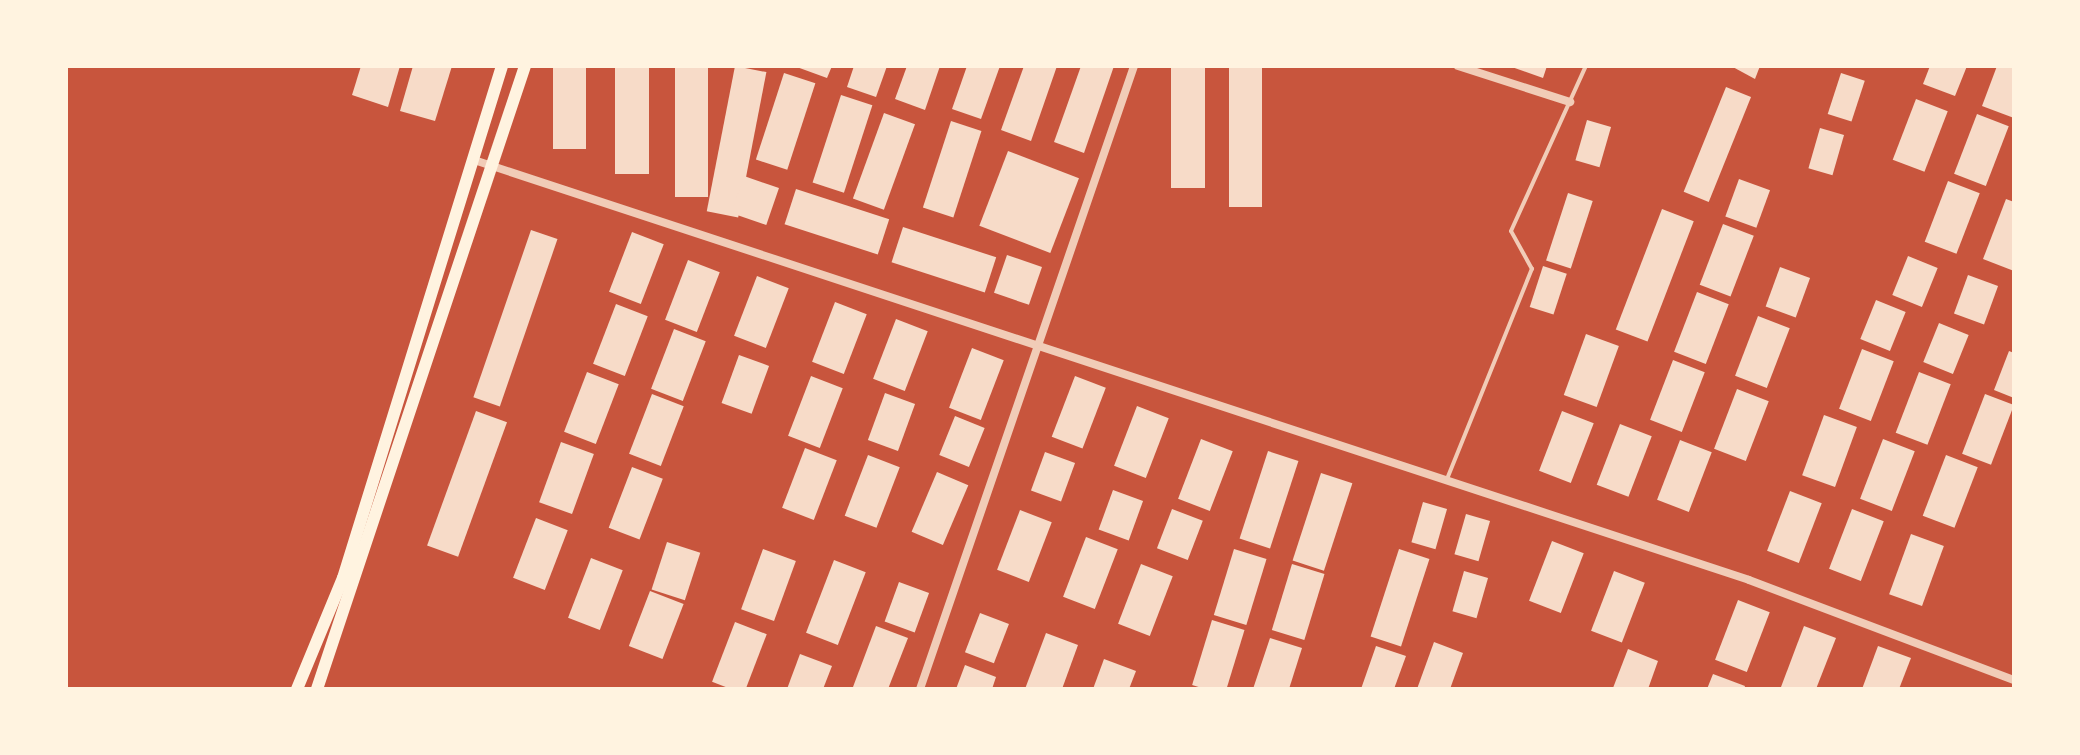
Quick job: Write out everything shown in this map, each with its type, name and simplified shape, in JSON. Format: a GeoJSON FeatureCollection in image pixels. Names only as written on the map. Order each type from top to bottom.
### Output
{"type":"FeatureCollection","features":[{"type":"Feature","properties":{"kind":"main road"},"geometry":{"type":"LineString","coordinates":[[297,689],[343,578],[502,66]]}},
{"type":"Feature","properties":{"kind":"main road"},"geometry":{"type":"LineString","coordinates":[[318,688],[496,167],[525,66]]}},
{"type":"Feature","properties":{"kind":"street"},"geometry":{"type":"LineString","coordinates":[[920,689],[1134,66]]}},
{"type":"Feature","properties":{"kind":"street"},"geometry":{"type":"LineString","coordinates":[[1458,66],[1570,102]]}},
{"type":"Feature","properties":{"kind":"street"},"geometry":{"type":"LineString","coordinates":[[474,160],[1749,580],[2014,680]]}},
{"type":"Feature","properties":{"kind":"lane"},"geometry":{"type":"LineString","coordinates":[[1447,479],[1522,307],[1532,269],[1511,231],[1586,66]]}},
{"type":"Feature","properties":{"kind":"building"},"geometry":{"type":"Polygon","coordinates":[[[361,66],[400,66],[388,107],[352,95],[361,66]]]}},
{"type":"Feature","properties":{"kind":"building"},"geometry":{"type":"Polygon","coordinates":[[[413,66],[452,66],[435,121],[400,111],[413,66]]]}},
{"type":"Feature","properties":{"kind":"building"},"geometry":{"type":"Polygon","coordinates":[[[553,66],[586,66],[586,149],[553,149],[553,66]]]}},
{"type":"Feature","properties":{"kind":"building"},"geometry":{"type":"Polygon","coordinates":[[[615,66],[649,66],[649,174],[615,174],[615,66]]]}},
{"type":"Feature","properties":{"kind":"building"},"geometry":{"type":"Polygon","coordinates":[[[675,66],[708,66],[708,197],[675,197],[675,66]]]}},
{"type":"Feature","properties":{"kind":"building"},"geometry":{"type":"Polygon","coordinates":[[[735,66],[766,72],[738,217],[707,211],[735,66]]]}},
{"type":"Feature","properties":{"kind":"building"},"geometry":{"type":"Polygon","coordinates":[[[794,66],[832,66],[827,78],[794,66]]]}},
{"type":"Feature","properties":{"kind":"building"},"geometry":{"type":"Polygon","coordinates":[[[854,66],[887,66],[876,97],[847,87],[854,66]]]}},
{"type":"Feature","properties":{"kind":"building"},"geometry":{"type":"Polygon","coordinates":[[[907,66],[940,66],[925,110],[895,99],[907,66]]]}},
{"type":"Feature","properties":{"kind":"building"},"geometry":{"type":"Polygon","coordinates":[[[967,66],[1000,66],[981,119],[952,109],[967,66]]]}},
{"type":"Feature","properties":{"kind":"building"},"geometry":{"type":"Polygon","coordinates":[[[1024,66],[1057,66],[1031,141],[1001,130],[1024,66]]]}},
{"type":"Feature","properties":{"kind":"building"},"geometry":{"type":"Polygon","coordinates":[[[1081,66],[1114,66],[1084,153],[1054,142],[1081,66]]]}},
{"type":"Feature","properties":{"kind":"building"},"geometry":{"type":"Polygon","coordinates":[[[1171,66],[1205,66],[1205,188],[1171,188],[1171,66]]]}},
{"type":"Feature","properties":{"kind":"building"},"geometry":{"type":"Polygon","coordinates":[[[1229,66],[1262,66],[1262,207],[1229,207],[1229,66]]]}},
{"type":"Feature","properties":{"kind":"building"},"geometry":{"type":"Polygon","coordinates":[[[1509,66],[1547,66],[1543,78],[1509,66]]]}},
{"type":"Feature","properties":{"kind":"building"},"geometry":{"type":"Polygon","coordinates":[[[1731,66],[1760,66],[1755,79],[1731,66]]]}},
{"type":"Feature","properties":{"kind":"building"},"geometry":{"type":"Polygon","coordinates":[[[1930,66],[1967,66],[1955,96],[1923,84],[1930,66]]]}},
{"type":"Feature","properties":{"kind":"building"},"geometry":{"type":"Polygon","coordinates":[[[1997,66],[2014,66],[2014,118],[1982,106],[1997,66]]]}},
{"type":"Feature","properties":{"kind":"building"},"geometry":{"type":"Polygon","coordinates":[[[784,73],[815,83],[787,170],[756,160],[784,73]]]}},
{"type":"Feature","properties":{"kind":"building"},"geometry":{"type":"Polygon","coordinates":[[[1841,73],[1865,81],[1851,122],[1828,114],[1841,73]]]}},
{"type":"Feature","properties":{"kind":"building"},"geometry":{"type":"Polygon","coordinates":[[[1726,87],[1751,97],[1709,202],[1684,192],[1726,87]]]}},
{"type":"Feature","properties":{"kind":"building"},"geometry":{"type":"Polygon","coordinates":[[[841,95],[872,105],[844,193],[813,182],[841,95]]]}},
{"type":"Feature","properties":{"kind":"building"},"geometry":{"type":"Polygon","coordinates":[[[1916,99],[1948,111],[1924,172],[1893,160],[1916,99]]]}},
{"type":"Feature","properties":{"kind":"building"},"geometry":{"type":"Polygon","coordinates":[[[884,113],[915,124],[884,210],[853,199],[884,113]]]}},
{"type":"Feature","properties":{"kind":"building"},"geometry":{"type":"Polygon","coordinates":[[[1977,114],[2009,126],[1986,186],[1954,174],[1977,114]]]}},
{"type":"Feature","properties":{"kind":"building"},"geometry":{"type":"Polygon","coordinates":[[[1587,120],[1611,127],[1599,167],[1575,160],[1587,120]]]}},
{"type":"Feature","properties":{"kind":"building"},"geometry":{"type":"Polygon","coordinates":[[[951,121],[981,131],[953,217],[923,208],[951,121]]]}},
{"type":"Feature","properties":{"kind":"building"},"geometry":{"type":"Polygon","coordinates":[[[1820,128],[1844,135],[1832,175],[1808,168],[1820,128]]]}},
{"type":"Feature","properties":{"kind":"building"},"geometry":{"type":"Polygon","coordinates":[[[1008,151],[1079,178],[1050,253],[979,226],[1008,151]]]}},
{"type":"Feature","properties":{"kind":"building"},"geometry":{"type":"Polygon","coordinates":[[[744,176],[779,188],[766,225],[731,213],[744,176]]]}},
{"type":"Feature","properties":{"kind":"building"},"geometry":{"type":"Polygon","coordinates":[[[1739,179],[1770,190],[1756,228],[1725,217],[1739,179]]]}},
{"type":"Feature","properties":{"kind":"building"},"geometry":{"type":"Polygon","coordinates":[[[1948,181],[1980,193],[1956,254],[1925,242],[1948,181]]]}},
{"type":"Feature","properties":{"kind":"building"},"geometry":{"type":"Polygon","coordinates":[[[796,189],[889,219],[878,254],[785,224],[796,189]]]}},
{"type":"Feature","properties":{"kind":"building"},"geometry":{"type":"Polygon","coordinates":[[[1568,193],[1593,201],[1571,269],[1546,261],[1568,193]]]}},
{"type":"Feature","properties":{"kind":"building"},"geometry":{"type":"Polygon","coordinates":[[[2006,199],[2014,202],[2014,271],[1983,259],[2006,199]]]}},
{"type":"Feature","properties":{"kind":"building"},"geometry":{"type":"Polygon","coordinates":[[[1662,209],[1694,221],[1648,342],[1616,329],[1662,209]]]}},
{"type":"Feature","properties":{"kind":"building"},"geometry":{"type":"Polygon","coordinates":[[[1723,224],[1754,236],[1731,297],[1700,285],[1723,224]]]}},
{"type":"Feature","properties":{"kind":"building"},"geometry":{"type":"Polygon","coordinates":[[[903,227],[996,257],[985,292],[892,262],[903,227]]]}},
{"type":"Feature","properties":{"kind":"building"},"geometry":{"type":"Polygon","coordinates":[[[531,230],[557,239],[500,406],[473,397],[531,230]]]}},
{"type":"Feature","properties":{"kind":"building"},"geometry":{"type":"Polygon","coordinates":[[[632,232],[664,244],[641,304],[609,292],[632,232]]]}},
{"type":"Feature","properties":{"kind":"building"},"geometry":{"type":"Polygon","coordinates":[[[1007,255],[1042,267],[1029,305],[994,293],[1007,255]]]}},
{"type":"Feature","properties":{"kind":"building"},"geometry":{"type":"Polygon","coordinates":[[[1908,256],[1938,268],[1922,307],[1892,295],[1908,256]]]}},
{"type":"Feature","properties":{"kind":"building"},"geometry":{"type":"Polygon","coordinates":[[[688,260],[720,272],[697,332],[665,320],[688,260]]]}},
{"type":"Feature","properties":{"kind":"building"},"geometry":{"type":"Polygon","coordinates":[[[1543,266],[1567,274],[1553,315],[1530,307],[1543,266]]]}},
{"type":"Feature","properties":{"kind":"building"},"geometry":{"type":"Polygon","coordinates":[[[1780,267],[1810,278],[1796,317],[1766,306],[1780,267]]]}},
{"type":"Feature","properties":{"kind":"building"},"geometry":{"type":"Polygon","coordinates":[[[1968,275],[1998,286],[1984,324],[1954,314],[1968,275]]]}},
{"type":"Feature","properties":{"kind":"building"},"geometry":{"type":"Polygon","coordinates":[[[757,276],[789,288],[766,348],[734,336],[757,276]]]}},
{"type":"Feature","properties":{"kind":"building"},"geometry":{"type":"Polygon","coordinates":[[[1697,292],[1729,304],[1706,364],[1674,352],[1697,292]]]}},
{"type":"Feature","properties":{"kind":"building"},"geometry":{"type":"Polygon","coordinates":[[[1876,300],[1906,312],[1890,351],[1860,339],[1876,300]]]}},
{"type":"Feature","properties":{"kind":"building"},"geometry":{"type":"Polygon","coordinates":[[[835,302],[867,314],[844,374],[812,362],[835,302]]]}},
{"type":"Feature","properties":{"kind":"building"},"geometry":{"type":"Polygon","coordinates":[[[616,304],[648,316],[625,376],[593,364],[616,304]]]}},
{"type":"Feature","properties":{"kind":"building"},"geometry":{"type":"Polygon","coordinates":[[[1758,316],[1790,328],[1767,388],[1735,376],[1758,316]]]}},
{"type":"Feature","properties":{"kind":"building"},"geometry":{"type":"Polygon","coordinates":[[[896,319],[928,331],[905,391],[873,379],[896,319]]]}},
{"type":"Feature","properties":{"kind":"building"},"geometry":{"type":"Polygon","coordinates":[[[1939,323],[1969,335],[1953,374],[1923,362],[1939,323]]]}},
{"type":"Feature","properties":{"kind":"building"},"geometry":{"type":"Polygon","coordinates":[[[674,329],[706,341],[683,401],[651,389],[674,329]]]}},
{"type":"Feature","properties":{"kind":"building"},"geometry":{"type":"Polygon","coordinates":[[[1586,334],[1619,346],[1597,407],[1564,395],[1586,334]]]}},
{"type":"Feature","properties":{"kind":"building"},"geometry":{"type":"Polygon","coordinates":[[[972,348],[1004,360],[981,420],[949,408],[972,348]]]}},
{"type":"Feature","properties":{"kind":"building"},"geometry":{"type":"Polygon","coordinates":[[[1862,349],[1894,361],[1871,421],[1839,409],[1862,349]]]}},
{"type":"Feature","properties":{"kind":"building"},"geometry":{"type":"Polygon","coordinates":[[[2009,351],[2014,353],[2014,398],[1994,390],[2009,351]]]}},
{"type":"Feature","properties":{"kind":"building"},"geometry":{"type":"Polygon","coordinates":[[[739,355],[769,366],[752,414],[722,403],[739,355]]]}},
{"type":"Feature","properties":{"kind":"building"},"geometry":{"type":"Polygon","coordinates":[[[1673,360],[1705,372],[1682,432],[1650,420],[1673,360]]]}},
{"type":"Feature","properties":{"kind":"building"},"geometry":{"type":"Polygon","coordinates":[[[587,372],[619,384],[596,444],[564,432],[587,372]]]}},
{"type":"Feature","properties":{"kind":"building"},"geometry":{"type":"Polygon","coordinates":[[[1919,372],[1951,384],[1927,445],[1896,433],[1919,372]]]}},
{"type":"Feature","properties":{"kind":"building"},"geometry":{"type":"Polygon","coordinates":[[[811,376],[843,388],[820,448],[788,436],[811,376]]]}},
{"type":"Feature","properties":{"kind":"building"},"geometry":{"type":"Polygon","coordinates":[[[1075,376],[1106,388],[1083,449],[1052,437],[1075,376]]]}},
{"type":"Feature","properties":{"kind":"building"},"geometry":{"type":"Polygon","coordinates":[[[1737,389],[1769,401],[1746,461],[1714,449],[1737,389]]]}},
{"type":"Feature","properties":{"kind":"building"},"geometry":{"type":"Polygon","coordinates":[[[885,393],[915,404],[898,451],[868,440],[885,393]]]}},
{"type":"Feature","properties":{"kind":"building"},"geometry":{"type":"Polygon","coordinates":[[[652,394],[684,406],[661,466],[629,454],[652,394]]]}},
{"type":"Feature","properties":{"kind":"building"},"geometry":{"type":"Polygon","coordinates":[[[1985,394],[2014,405],[1991,465],[1962,454],[1985,394]]]}},
{"type":"Feature","properties":{"kind":"building"},"geometry":{"type":"Polygon","coordinates":[[[1137,406],[1169,418],[1146,478],[1114,466],[1137,406]]]}},
{"type":"Feature","properties":{"kind":"building"},"geometry":{"type":"Polygon","coordinates":[[[476,411],[507,422],[458,557],[427,545],[476,411]]]}},
{"type":"Feature","properties":{"kind":"building"},"geometry":{"type":"Polygon","coordinates":[[[1562,411],[1594,423],[1571,483],[1539,471],[1562,411]]]}},
{"type":"Feature","properties":{"kind":"building"},"geometry":{"type":"Polygon","coordinates":[[[1824,415],[1857,427],[1835,487],[1802,475],[1824,415]]]}},
{"type":"Feature","properties":{"kind":"building"},"geometry":{"type":"Polygon","coordinates":[[[955,416],[985,428],[969,467],[939,455],[955,416]]]}},
{"type":"Feature","properties":{"kind":"building"},"geometry":{"type":"Polygon","coordinates":[[[1620,424],[1652,436],[1628,497],[1597,485],[1620,424]]]}},
{"type":"Feature","properties":{"kind":"building"},"geometry":{"type":"Polygon","coordinates":[[[1201,439],[1233,451],[1210,511],[1178,499],[1201,439]]]}},
{"type":"Feature","properties":{"kind":"building"},"geometry":{"type":"Polygon","coordinates":[[[1883,439],[1915,451],[1892,511],[1860,499],[1883,439]]]}},
{"type":"Feature","properties":{"kind":"building"},"geometry":{"type":"Polygon","coordinates":[[[1680,440],[1712,452],[1689,512],[1657,500],[1680,440]]]}},
{"type":"Feature","properties":{"kind":"building"},"geometry":{"type":"Polygon","coordinates":[[[561,442],[594,454],[572,514],[539,502],[561,442]]]}},
{"type":"Feature","properties":{"kind":"building"},"geometry":{"type":"Polygon","coordinates":[[[805,448],[837,460],[814,520],[782,508],[805,448]]]}},
{"type":"Feature","properties":{"kind":"building"},"geometry":{"type":"Polygon","coordinates":[[[1268,451],[1298,461],[1270,548],[1240,538],[1268,451]]]}},
{"type":"Feature","properties":{"kind":"building"},"geometry":{"type":"Polygon","coordinates":[[[1045,452],[1075,463],[1061,501],[1031,491],[1045,452]]]}},
{"type":"Feature","properties":{"kind":"building"},"geometry":{"type":"Polygon","coordinates":[[[868,455],[900,467],[876,528],[845,516],[868,455]]]}},
{"type":"Feature","properties":{"kind":"building"},"geometry":{"type":"Polygon","coordinates":[[[1946,455],[1978,467],[1954,528],[1923,516],[1946,455]]]}},
{"type":"Feature","properties":{"kind":"building"},"geometry":{"type":"Polygon","coordinates":[[[632,467],[663,479],[640,540],[609,528],[632,467]]]}},
{"type":"Feature","properties":{"kind":"building"},"geometry":{"type":"Polygon","coordinates":[[[937,472],[968,485],[943,545],[912,532],[937,472]]]}},
{"type":"Feature","properties":{"kind":"building"},"geometry":{"type":"Polygon","coordinates":[[[1321,473],[1352,483],[1324,571],[1293,560],[1321,473]]]}},
{"type":"Feature","properties":{"kind":"building"},"geometry":{"type":"Polygon","coordinates":[[[1113,490],[1143,501],[1129,540],[1099,529],[1113,490]]]}},
{"type":"Feature","properties":{"kind":"building"},"geometry":{"type":"Polygon","coordinates":[[[1790,491],[1822,503],[1799,563],[1767,551],[1790,491]]]}},
{"type":"Feature","properties":{"kind":"building"},"geometry":{"type":"Polygon","coordinates":[[[1423,502],[1447,509],[1435,549],[1411,542],[1423,502]]]}},
{"type":"Feature","properties":{"kind":"building"},"geometry":{"type":"Polygon","coordinates":[[[1172,509],[1203,521],[1188,560],[1157,548],[1172,509]]]}},
{"type":"Feature","properties":{"kind":"building"},"geometry":{"type":"Polygon","coordinates":[[[1852,509],[1884,521],[1861,581],[1829,569],[1852,509]]]}},
{"type":"Feature","properties":{"kind":"building"},"geometry":{"type":"Polygon","coordinates":[[[1020,510],[1052,522],[1029,582],[997,570],[1020,510]]]}},
{"type":"Feature","properties":{"kind":"building"},"geometry":{"type":"Polygon","coordinates":[[[1466,514],[1490,521],[1478,561],[1454,554],[1466,514]]]}},
{"type":"Feature","properties":{"kind":"building"},"geometry":{"type":"Polygon","coordinates":[[[536,518],[568,530],[545,590],[513,578],[536,518]]]}},
{"type":"Feature","properties":{"kind":"building"},"geometry":{"type":"Polygon","coordinates":[[[1911,534],[1944,546],[1922,606],[1889,594],[1911,534]]]}},
{"type":"Feature","properties":{"kind":"building"},"geometry":{"type":"Polygon","coordinates":[[[1086,537],[1118,549],[1095,609],[1063,597],[1086,537]]]}},
{"type":"Feature","properties":{"kind":"building"},"geometry":{"type":"Polygon","coordinates":[[[1552,541],[1584,553],[1561,613],[1529,601],[1552,541]]]}},
{"type":"Feature","properties":{"kind":"building"},"geometry":{"type":"Polygon","coordinates":[[[667,542],[700,553],[685,600],[652,590],[667,542]]]}},
{"type":"Feature","properties":{"kind":"building"},"geometry":{"type":"Polygon","coordinates":[[[763,549],[796,561],[774,621],[741,609],[763,549]]]}},
{"type":"Feature","properties":{"kind":"building"},"geometry":{"type":"Polygon","coordinates":[[[1234,549],[1267,559],[1246,625],[1214,615],[1234,549]]]}},
{"type":"Feature","properties":{"kind":"building"},"geometry":{"type":"Polygon","coordinates":[[[1399,549],[1429,559],[1401,646],[1371,636],[1399,549]]]}},
{"type":"Feature","properties":{"kind":"building"},"geometry":{"type":"Polygon","coordinates":[[[591,558],[623,570],[600,630],[568,618],[591,558]]]}},
{"type":"Feature","properties":{"kind":"building"},"geometry":{"type":"Polygon","coordinates":[[[834,560],[866,572],[838,645],[806,633],[834,560]]]}},
{"type":"Feature","properties":{"kind":"building"},"geometry":{"type":"Polygon","coordinates":[[[1141,564],[1173,576],[1150,636],[1118,624],[1141,564]]]}},
{"type":"Feature","properties":{"kind":"building"},"geometry":{"type":"Polygon","coordinates":[[[1292,564],[1325,574],[1304,640],[1272,630],[1292,564]]]}},
{"type":"Feature","properties":{"kind":"building"},"geometry":{"type":"Polygon","coordinates":[[[1464,571],[1488,578],[1476,618],[1452,611],[1464,571]]]}},
{"type":"Feature","properties":{"kind":"building"},"geometry":{"type":"Polygon","coordinates":[[[1614,571],[1645,583],[1622,643],[1591,631],[1614,571]]]}},
{"type":"Feature","properties":{"kind":"building"},"geometry":{"type":"Polygon","coordinates":[[[899,582],[929,593],[915,632],[885,621],[899,582]]]}},
{"type":"Feature","properties":{"kind":"building"},"geometry":{"type":"Polygon","coordinates":[[[650,591],[684,604],[662,659],[629,646],[650,591]]]}},
{"type":"Feature","properties":{"kind":"building"},"geometry":{"type":"Polygon","coordinates":[[[1738,600],[1770,612],[1747,672],[1715,660],[1738,600]]]}},
{"type":"Feature","properties":{"kind":"building"},"geometry":{"type":"Polygon","coordinates":[[[980,613],[1009,624],[994,663],[965,652],[980,613]]]}},
{"type":"Feature","properties":{"kind":"building"},"geometry":{"type":"Polygon","coordinates":[[[1212,620],[1245,630],[1226,689],[1205,689],[1192,685],[1212,620]]]}},
{"type":"Feature","properties":{"kind":"building"},"geometry":{"type":"Polygon","coordinates":[[[735,622],[767,634],[746,689],[731,689],[712,682],[735,622]]]}},
{"type":"Feature","properties":{"kind":"building"},"geometry":{"type":"Polygon","coordinates":[[[876,626],[908,638],[888,689],[853,687],[876,626]]]}},
{"type":"Feature","properties":{"kind":"building"},"geometry":{"type":"Polygon","coordinates":[[[1804,626],[1836,638],[1816,689],[1787,689],[1781,687],[1804,626]]]}},
{"type":"Feature","properties":{"kind":"building"},"geometry":{"type":"Polygon","coordinates":[[[1046,633],[1078,645],[1062,689],[1025,689],[1046,633]]]}},
{"type":"Feature","properties":{"kind":"building"},"geometry":{"type":"Polygon","coordinates":[[[1270,638],[1302,648],[1289,689],[1253,689],[1270,638]]]}},
{"type":"Feature","properties":{"kind":"building"},"geometry":{"type":"Polygon","coordinates":[[[1434,642],[1463,653],[1450,689],[1417,689],[1434,642]]]}},
{"type":"Feature","properties":{"kind":"building"},"geometry":{"type":"Polygon","coordinates":[[[1376,646],[1406,656],[1394,689],[1361,689],[1376,646]]]}},
{"type":"Feature","properties":{"kind":"building"},"geometry":{"type":"Polygon","coordinates":[[[1878,646],[1911,658],[1899,689],[1862,689],[1878,646]]]}},
{"type":"Feature","properties":{"kind":"building"},"geometry":{"type":"Polygon","coordinates":[[[1628,649],[1658,661],[1648,689],[1613,688],[1628,649]]]}},
{"type":"Feature","properties":{"kind":"building"},"geometry":{"type":"Polygon","coordinates":[[[800,654],[832,666],[823,689],[787,689],[800,654]]]}},
{"type":"Feature","properties":{"kind":"building"},"geometry":{"type":"Polygon","coordinates":[[[1104,659],[1136,671],[1129,689],[1093,689],[1104,659]]]}},
{"type":"Feature","properties":{"kind":"building"},"geometry":{"type":"Polygon","coordinates":[[[965,665],[996,677],[992,689],[956,689],[965,665]]]}},
{"type":"Feature","properties":{"kind":"building"},"geometry":{"type":"Polygon","coordinates":[[[1713,674],[1745,686],[1744,689],[1707,689],[1713,674]]]}}]}
